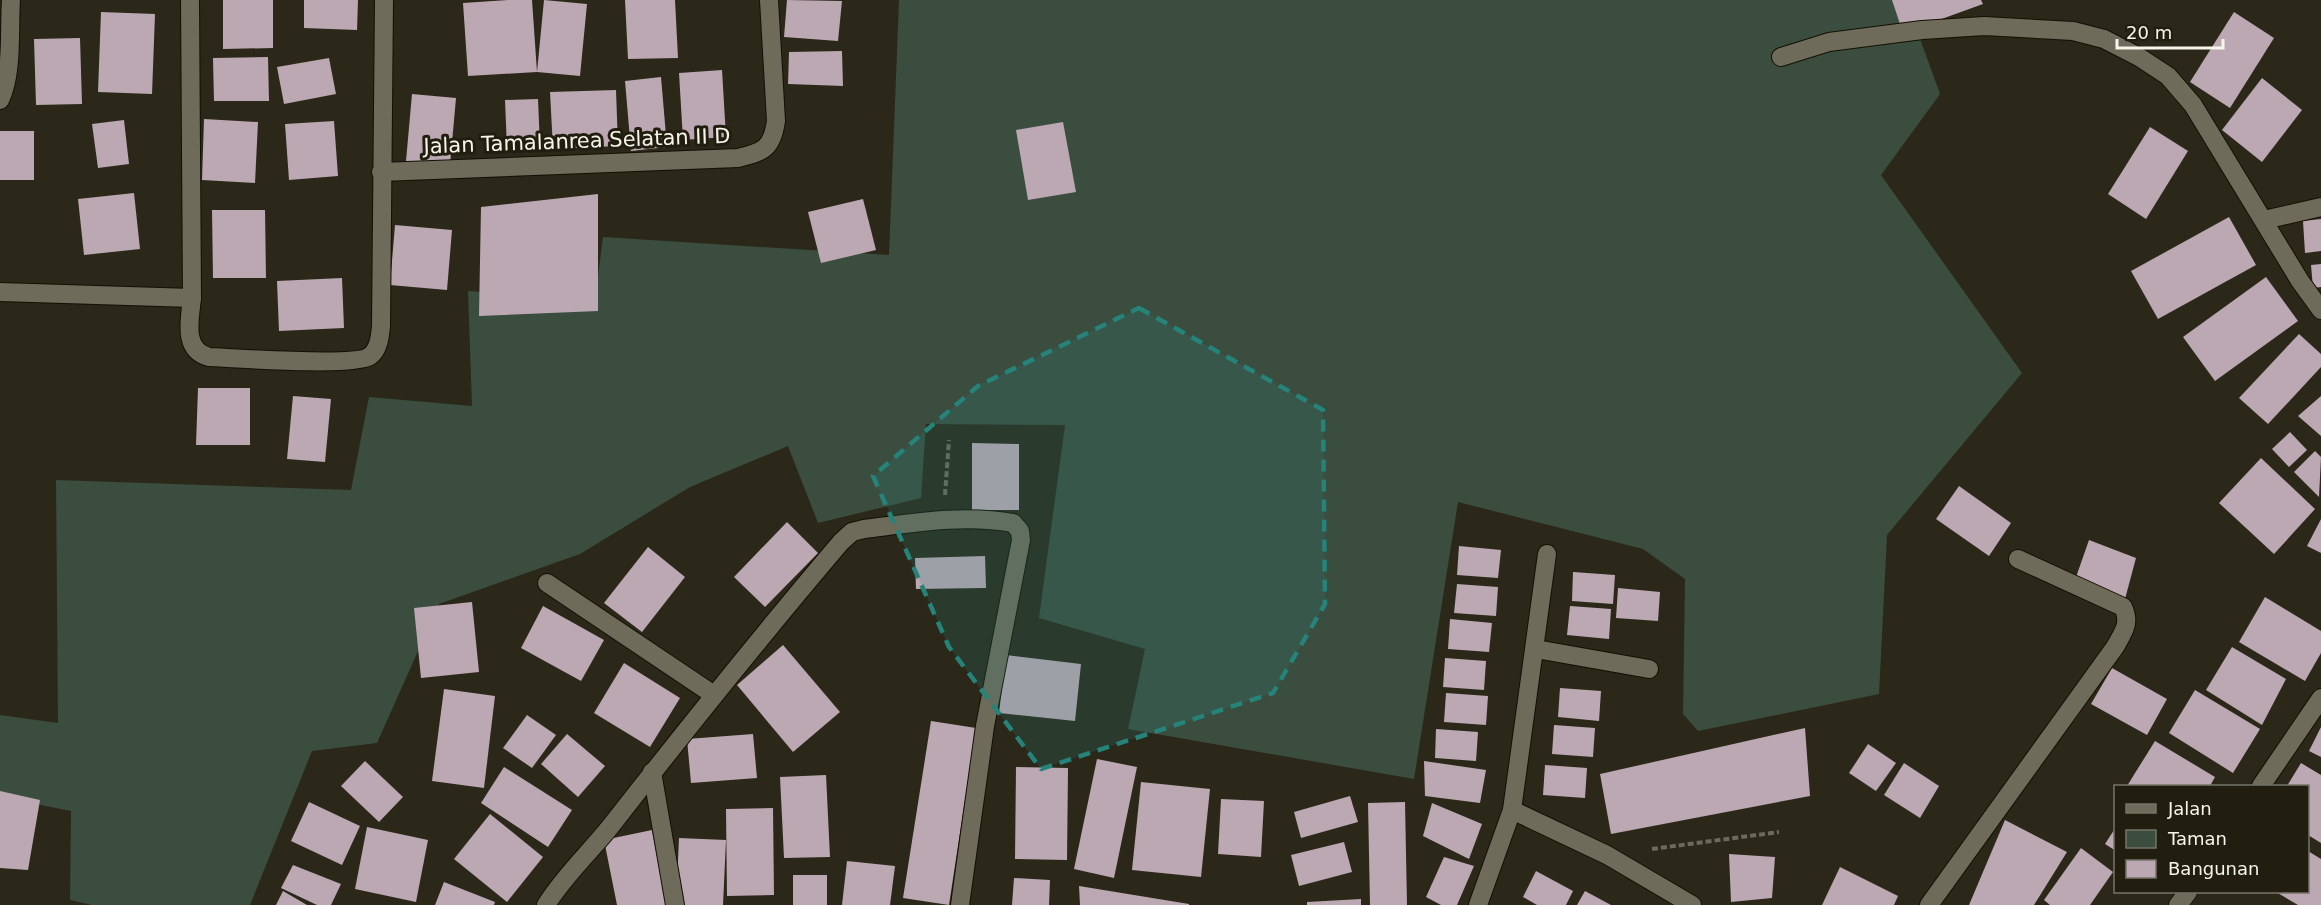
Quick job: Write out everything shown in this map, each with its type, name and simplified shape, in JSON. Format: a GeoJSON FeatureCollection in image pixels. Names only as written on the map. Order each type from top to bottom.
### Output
{"type":"FeatureCollection","features":[{"type":"Feature","properties":{"kind":"street"},"geometry":{"type":"LineString","coordinates":[[0,100],[7,73],[11,0]]}},
{"type":"Feature","properties":{"kind":"street"},"geometry":{"type":"LineString","coordinates":[[190,0],[192,298],[189,334],[196,351],[203,356],[337,361],[363,359],[370,356],[376,350],[381,326],[384,0]]}},
{"type":"Feature","properties":{"kind":"street","name":"Jalan Tamalanrea Selatan II D"},"geometry":{"type":"LineString","coordinates":[[381,172],[738,158],[756,153],[767,147],[774,135],[776,122],[769,0]]}},
{"type":"Feature","properties":{"kind":"street"},"geometry":{"type":"LineString","coordinates":[[1781,57],[1829,42],[1922,30],[1984,26],[2073,31],[2104,39],[2139,57],[2168,76],[2187,98],[2209,128],[2230,168],[2300,281],[2321,310]]}},
{"type":"Feature","properties":{"kind":"street"},"geometry":{"type":"LineString","coordinates":[[2264,220],[2321,207]]}},
{"type":"Feature","properties":{"kind":"street"},"geometry":{"type":"LineString","coordinates":[[0,292],[192,298]]}},
{"type":"Feature","properties":{"kind":"street"},"geometry":{"type":"LineString","coordinates":[[546,905],[560,884],[609,827],[714,695],[841,542],[852,532],[944,519],[1000,520],[1013,523],[1020,531],[1021,540],[985,726],[960,905]]}},
{"type":"Feature","properties":{"kind":"street"},"geometry":{"type":"LineString","coordinates":[[1478,905],[1512,810],[1536,649],[1547,554]]}},
{"type":"Feature","properties":{"kind":"street"},"geometry":{"type":"LineString","coordinates":[[1929,905],[2115,647],[2127,627],[2128,616],[2123,607],[2018,559]]}},
{"type":"Feature","properties":{"kind":"street"},"geometry":{"type":"LineString","coordinates":[[547,583],[714,695]]}},
{"type":"Feature","properties":{"kind":"street"},"geometry":{"type":"LineString","coordinates":[[1536,649],[1649,669]]}},
{"type":"Feature","properties":{"kind":"street"},"geometry":{"type":"LineString","coordinates":[[2262,785],[2321,698]]}},
{"type":"Feature","properties":{"kind":"street"},"geometry":{"type":"LineString","coordinates":[[652,772],[675,905]]}},
{"type":"Feature","properties":{"kind":"street"},"geometry":{"type":"LineString","coordinates":[[1512,810],[1607,855],[1666,899],[1692,905]]}},
{"type":"Feature","properties":{"kind":"path"},"geometry":{"type":"LineString","coordinates":[[944,519],[949,440]]}},
{"type":"Feature","properties":{"kind":"path"},"geometry":{"type":"LineString","coordinates":[[1607,855],[1779,832]]}},
{"type":"Feature","properties":{"kind":"highlighted area"},"geometry":{"type":"Polygon","coordinates":[[[1139,308],[1323,410],[1325,604],[1273,693],[1041,769],[949,647],[873,476],[978,386],[1139,308]]]}},
{"type":"Feature","properties":{"kind":"green space"},"geometry":{"type":"Polygon","coordinates":[[[899,0],[1906,0],[1940,94],[1881,175],[2022,373],[1887,535],[1879,694],[1698,731],[1683,714],[1685,579],[1643,549],[1458,502],[1414,779],[1128,729],[1145,649],[1039,618],[1065,425],[926,424],[921,498],[818,523],[788,446],[690,487],[580,554],[439,604],[377,743],[312,751],[250,905],[92,905],[70,900],[71,811],[0,797],[0,715],[58,723],[56,480],[351,490],[369,397],[472,406],[468,291],[595,300],[603,237],[889,255],[899,0]]]}},
{"type":"Feature","properties":{"kind":"building"},"geometry":{"type":"Polygon","coordinates":[[[223,0],[273,0],[273,48],[223,49],[223,0]]]}},
{"type":"Feature","properties":{"kind":"building"},"geometry":{"type":"Polygon","coordinates":[[[304,0],[358,0],[357,30],[304,28],[304,0]]]}},
{"type":"Feature","properties":{"kind":"building"},"geometry":{"type":"Polygon","coordinates":[[[532,0],[537,72],[468,76],[463,3],[532,0]]]}},
{"type":"Feature","properties":{"kind":"building"},"geometry":{"type":"Polygon","coordinates":[[[544,0],[587,4],[580,76],[537,72],[544,0]]]}},
{"type":"Feature","properties":{"kind":"building"},"geometry":{"type":"Polygon","coordinates":[[[625,0],[675,0],[678,58],[628,59],[625,0]]]}},
{"type":"Feature","properties":{"kind":"building"},"geometry":{"type":"Polygon","coordinates":[[[787,0],[842,1],[838,41],[784,37],[787,0]]]}},
{"type":"Feature","properties":{"kind":"building"},"geometry":{"type":"Polygon","coordinates":[[[1892,0],[1981,0],[1983,4],[1903,33],[1892,0]]]}},
{"type":"Feature","properties":{"kind":"building"},"geometry":{"type":"Polygon","coordinates":[[[101,12],[155,14],[152,94],[98,92],[101,12]]]}},
{"type":"Feature","properties":{"kind":"building"},"geometry":{"type":"Polygon","coordinates":[[[2234,12],[2274,38],[2230,108],[2190,82],[2234,12]]]}},
{"type":"Feature","properties":{"kind":"building"},"geometry":{"type":"Polygon","coordinates":[[[80,38],[82,104],[36,105],[34,39],[80,38]]]}},
{"type":"Feature","properties":{"kind":"building"},"geometry":{"type":"Polygon","coordinates":[[[842,51],[843,86],[788,84],[789,52],[842,51]]]}},
{"type":"Feature","properties":{"kind":"building"},"geometry":{"type":"Polygon","coordinates":[[[268,57],[269,101],[214,101],[213,58],[268,57]]]}},
{"type":"Feature","properties":{"kind":"building"},"geometry":{"type":"Polygon","coordinates":[[[329,58],[336,94],[284,104],[277,67],[329,58]]]}},
{"type":"Feature","properties":{"kind":"building"},"geometry":{"type":"Polygon","coordinates":[[[722,70],[726,137],[683,140],[679,73],[722,70]]]}},
{"type":"Feature","properties":{"kind":"building"},"geometry":{"type":"Polygon","coordinates":[[[661,77],[667,147],[631,151],[625,81],[661,77]]]}},
{"type":"Feature","properties":{"kind":"building"},"geometry":{"type":"Polygon","coordinates":[[[2262,78],[2302,110],[2262,162],[2222,130],[2262,78]]]}},
{"type":"Feature","properties":{"kind":"building"},"geometry":{"type":"Polygon","coordinates":[[[616,90],[618,146],[553,149],[550,92],[616,90]]]}},
{"type":"Feature","properties":{"kind":"building"},"geometry":{"type":"Polygon","coordinates":[[[412,94],[456,98],[450,165],[406,161],[412,94]]]}},
{"type":"Feature","properties":{"kind":"building"},"geometry":{"type":"Polygon","coordinates":[[[538,99],[540,147],[507,149],[505,100],[538,99]]]}},
{"type":"Feature","properties":{"kind":"building"},"geometry":{"type":"Polygon","coordinates":[[[204,119],[258,122],[255,183],[202,180],[204,119]]]}},
{"type":"Feature","properties":{"kind":"building"},"geometry":{"type":"Polygon","coordinates":[[[124,120],[129,164],[98,168],[92,124],[124,120]]]}},
{"type":"Feature","properties":{"kind":"building"},"geometry":{"type":"Polygon","coordinates":[[[334,121],[338,176],[289,180],[285,124],[334,121]]]}},
{"type":"Feature","properties":{"kind":"building"},"geometry":{"type":"Polygon","coordinates":[[[1063,122],[1076,192],[1028,200],[1016,130],[1063,122]]]}},
{"type":"Feature","properties":{"kind":"building"},"geometry":{"type":"Polygon","coordinates":[[[2150,127],[2188,151],[2146,219],[2108,194],[2150,127]]]}},
{"type":"Feature","properties":{"kind":"building"},"geometry":{"type":"Polygon","coordinates":[[[0,131],[34,131],[34,180],[0,180],[0,131]]]}},
{"type":"Feature","properties":{"kind":"building"},"geometry":{"type":"Polygon","coordinates":[[[134,193],[140,249],[84,255],[78,199],[134,193]]]}},
{"type":"Feature","properties":{"kind":"building"},"geometry":{"type":"Polygon","coordinates":[[[598,194],[598,311],[479,316],[481,207],[598,194]]]}},
{"type":"Feature","properties":{"kind":"building"},"geometry":{"type":"Polygon","coordinates":[[[863,199],[876,250],[821,263],[808,212],[863,199]]]}},
{"type":"Feature","properties":{"kind":"building"},"geometry":{"type":"Polygon","coordinates":[[[212,210],[265,210],[266,278],[213,278],[212,210]]]}},
{"type":"Feature","properties":{"kind":"building"},"geometry":{"type":"Polygon","coordinates":[[[2229,217],[2256,265],[2158,319],[2131,271],[2229,217]]]}},
{"type":"Feature","properties":{"kind":"building"},"geometry":{"type":"Polygon","coordinates":[[[2321,219],[2321,251],[2305,253],[2303,221],[2321,219]]]}},
{"type":"Feature","properties":{"kind":"building"},"geometry":{"type":"Polygon","coordinates":[[[395,225],[452,230],[447,290],[390,285],[395,225]]]}},
{"type":"Feature","properties":{"kind":"building"},"geometry":{"type":"Polygon","coordinates":[[[2321,264],[2321,287],[2313,288],[2311,265],[2321,264]]]}},
{"type":"Feature","properties":{"kind":"building"},"geometry":{"type":"Polygon","coordinates":[[[2266,277],[2298,321],[2215,381],[2183,337],[2266,277]]]}},
{"type":"Feature","properties":{"kind":"building"},"geometry":{"type":"Polygon","coordinates":[[[342,278],[344,328],[279,331],[277,281],[342,278]]]}},
{"type":"Feature","properties":{"kind":"building"},"geometry":{"type":"Polygon","coordinates":[[[2299,334],[2321,354],[2321,367],[2268,424],[2239,398],[2299,334]]]}},
{"type":"Feature","properties":{"kind":"building"},"geometry":{"type":"Polygon","coordinates":[[[198,388],[250,388],[250,445],[196,445],[198,388]]]}},
{"type":"Feature","properties":{"kind":"building"},"geometry":{"type":"Polygon","coordinates":[[[293,396],[331,399],[325,462],[287,459],[293,396]]]}},
{"type":"Feature","properties":{"kind":"building"},"geometry":{"type":"Polygon","coordinates":[[[2321,396],[2321,436],[2298,416],[2321,396]]]}},
{"type":"Feature","properties":{"kind":"building"},"geometry":{"type":"Polygon","coordinates":[[[2290,432],[2307,450],[2289,467],[2272,449],[2290,432]]]}},
{"type":"Feature","properties":{"kind":"building"},"geometry":{"type":"Polygon","coordinates":[[[972,443],[1019,444],[1019,510],[972,510],[972,443]]]}},
{"type":"Feature","properties":{"kind":"building"},"geometry":{"type":"Polygon","coordinates":[[[2315,451],[2321,457],[2319,497],[2294,472],[2315,451]]]}},
{"type":"Feature","properties":{"kind":"building"},"geometry":{"type":"Polygon","coordinates":[[[2261,458],[2315,509],[2274,554],[2219,503],[2261,458]]]}},
{"type":"Feature","properties":{"kind":"building"},"geometry":{"type":"Polygon","coordinates":[[[1959,486],[2011,523],[1989,556],[1936,519],[1959,486]]]}},
{"type":"Feature","properties":{"kind":"building"},"geometry":{"type":"Polygon","coordinates":[[[2321,519],[2321,553],[2307,546],[2321,519]]]}},
{"type":"Feature","properties":{"kind":"building"},"geometry":{"type":"Polygon","coordinates":[[[787,522],[818,553],[765,607],[734,577],[787,522]]]}},
{"type":"Feature","properties":{"kind":"building"},"geometry":{"type":"Polygon","coordinates":[[[2089,540],[2136,558],[2125,599],[2075,580],[2089,540]]]}},
{"type":"Feature","properties":{"kind":"building"},"geometry":{"type":"Polygon","coordinates":[[[1459,546],[1501,550],[1498,578],[1457,575],[1459,546]]]}},
{"type":"Feature","properties":{"kind":"building"},"geometry":{"type":"Polygon","coordinates":[[[648,547],[685,577],[642,632],[604,603],[648,547]]]}},
{"type":"Feature","properties":{"kind":"building"},"geometry":{"type":"Polygon","coordinates":[[[985,556],[986,588],[916,589],[915,558],[985,556]]]}},
{"type":"Feature","properties":{"kind":"building"},"geometry":{"type":"Polygon","coordinates":[[[1573,572],[1615,575],[1613,604],[1572,601],[1573,572]]]}},
{"type":"Feature","properties":{"kind":"building"},"geometry":{"type":"Polygon","coordinates":[[[1457,584],[1498,587],[1496,616],[1454,613],[1457,584]]]}},
{"type":"Feature","properties":{"kind":"building"},"geometry":{"type":"Polygon","coordinates":[[[1618,588],[1660,592],[1658,621],[1616,618],[1618,588]]]}},
{"type":"Feature","properties":{"kind":"building"},"geometry":{"type":"Polygon","coordinates":[[[2265,597],[2321,631],[2321,653],[2305,681],[2239,642],[2265,597]]]}},
{"type":"Feature","properties":{"kind":"building"},"geometry":{"type":"Polygon","coordinates":[[[472,602],[479,672],[421,678],[414,608],[472,602]]]}},
{"type":"Feature","properties":{"kind":"building"},"geometry":{"type":"Polygon","coordinates":[[[543,606],[604,640],[581,681],[521,648],[543,606]]]}},
{"type":"Feature","properties":{"kind":"building"},"geometry":{"type":"Polygon","coordinates":[[[1570,606],[1611,609],[1609,639],[1567,635],[1570,606]]]}},
{"type":"Feature","properties":{"kind":"building"},"geometry":{"type":"Polygon","coordinates":[[[1450,619],[1492,623],[1489,652],[1448,649],[1450,619]]]}},
{"type":"Feature","properties":{"kind":"building"},"geometry":{"type":"Polygon","coordinates":[[[783,645],[840,712],[793,752],[737,685],[783,645]]]}},
{"type":"Feature","properties":{"kind":"building"},"geometry":{"type":"Polygon","coordinates":[[[2232,647],[2286,679],[2262,725],[2206,690],[2232,647]]]}},
{"type":"Feature","properties":{"kind":"building"},"geometry":{"type":"Polygon","coordinates":[[[1006,655],[1081,664],[1075,721],[999,713],[1006,655]]]}},
{"type":"Feature","properties":{"kind":"building"},"geometry":{"type":"Polygon","coordinates":[[[1445,658],[1486,661],[1484,690],[1443,687],[1445,658]]]}},
{"type":"Feature","properties":{"kind":"building"},"geometry":{"type":"Polygon","coordinates":[[[624,663],[680,698],[650,747],[594,713],[624,663]]]}},
{"type":"Feature","properties":{"kind":"building"},"geometry":{"type":"Polygon","coordinates":[[[2112,668],[2167,699],[2147,735],[2091,704],[2112,668]]]}},
{"type":"Feature","properties":{"kind":"building"},"geometry":{"type":"Polygon","coordinates":[[[1560,688],[1601,691],[1599,721],[1558,717],[1560,688]]]}},
{"type":"Feature","properties":{"kind":"building"},"geometry":{"type":"Polygon","coordinates":[[[444,689],[495,696],[484,788],[432,781],[444,689]]]}},
{"type":"Feature","properties":{"kind":"building"},"geometry":{"type":"Polygon","coordinates":[[[2195,690],[2260,729],[2233,773],[2169,733],[2195,690]]]}},
{"type":"Feature","properties":{"kind":"building"},"geometry":{"type":"Polygon","coordinates":[[[1446,693],[1488,696],[1486,725],[1444,722],[1446,693]]]}},
{"type":"Feature","properties":{"kind":"building"},"geometry":{"type":"Polygon","coordinates":[[[527,715],[556,735],[532,768],[503,748],[527,715]]]}},
{"type":"Feature","properties":{"kind":"building"},"geometry":{"type":"Polygon","coordinates":[[[931,721],[976,728],[949,905],[903,898],[931,721]]]}},
{"type":"Feature","properties":{"kind":"building"},"geometry":{"type":"Polygon","coordinates":[[[1554,725],[1595,728],[1593,757],[1552,754],[1554,725]]]}},
{"type":"Feature","properties":{"kind":"building"},"geometry":{"type":"Polygon","coordinates":[[[2321,727],[2321,757],[2309,751],[2321,727]]]}},
{"type":"Feature","properties":{"kind":"building"},"geometry":{"type":"Polygon","coordinates":[[[1805,728],[1810,796],[1611,834],[1600,774],[1805,728]]]}},
{"type":"Feature","properties":{"kind":"building"},"geometry":{"type":"Polygon","coordinates":[[[1436,729],[1478,732],[1476,761],[1435,758],[1436,729]]]}},
{"type":"Feature","properties":{"kind":"building"},"geometry":{"type":"Polygon","coordinates":[[[567,734],[605,766],[578,797],[541,764],[567,734]]]}},
{"type":"Feature","properties":{"kind":"building"},"geometry":{"type":"Polygon","coordinates":[[[753,734],[757,778],[691,783],[687,739],[753,734]]]}},
{"type":"Feature","properties":{"kind":"building"},"geometry":{"type":"Polygon","coordinates":[[[2155,741],[2215,777],[2211,785],[2128,785],[2155,741]]]}},
{"type":"Feature","properties":{"kind":"building"},"geometry":{"type":"Polygon","coordinates":[[[1868,744],[1896,763],[1876,791],[1849,773],[1868,744]]]}},
{"type":"Feature","properties":{"kind":"building"},"geometry":{"type":"Polygon","coordinates":[[[1097,759],[1137,767],[1114,878],[1074,869],[1097,759]]]}},
{"type":"Feature","properties":{"kind":"building"},"geometry":{"type":"Polygon","coordinates":[[[365,761],[403,797],[379,822],[341,786],[365,761]]]}},
{"type":"Feature","properties":{"kind":"building"},"geometry":{"type":"Polygon","coordinates":[[[1424,761],[1486,770],[1480,803],[1425,796],[1424,761]]]}},
{"type":"Feature","properties":{"kind":"building"},"geometry":{"type":"Polygon","coordinates":[[[1904,763],[1939,786],[1920,818],[1884,795],[1904,763]]]}},
{"type":"Feature","properties":{"kind":"building"},"geometry":{"type":"Polygon","coordinates":[[[2301,763],[2321,775],[2321,843],[2309,836],[2309,785],[2288,785],[2301,763]]]}},
{"type":"Feature","properties":{"kind":"building"},"geometry":{"type":"Polygon","coordinates":[[[1545,765],[1587,768],[1585,798],[1543,795],[1545,765]]]}},
{"type":"Feature","properties":{"kind":"building"},"geometry":{"type":"Polygon","coordinates":[[[504,767],[572,810],[548,847],[481,803],[504,767]]]}},
{"type":"Feature","properties":{"kind":"building"},"geometry":{"type":"Polygon","coordinates":[[[1016,767],[1068,768],[1067,860],[1015,859],[1016,767]]]}},
{"type":"Feature","properties":{"kind":"building"},"geometry":{"type":"Polygon","coordinates":[[[826,775],[830,857],[784,858],[780,777],[826,775]]]}},
{"type":"Feature","properties":{"kind":"building"},"geometry":{"type":"Polygon","coordinates":[[[1141,782],[1210,789],[1201,877],[1132,870],[1141,782]]]}},
{"type":"Feature","properties":{"kind":"building"},"geometry":{"type":"Polygon","coordinates":[[[0,791],[40,800],[28,870],[0,868],[0,791]]]}},
{"type":"Feature","properties":{"kind":"building"},"geometry":{"type":"Polygon","coordinates":[[[1350,796],[1358,822],[1301,838],[1294,812],[1350,796]]]}},
{"type":"Feature","properties":{"kind":"building"},"geometry":{"type":"Polygon","coordinates":[[[1221,799],[1264,801],[1261,857],[1218,854],[1221,799]]]}},
{"type":"Feature","properties":{"kind":"building"},"geometry":{"type":"Polygon","coordinates":[[[309,802],[360,826],[342,865],[291,841],[309,802]]]}},
{"type":"Feature","properties":{"kind":"building"},"geometry":{"type":"Polygon","coordinates":[[[1405,802],[1407,905],[1370,905],[1368,803],[1405,802]]]}},
{"type":"Feature","properties":{"kind":"building"},"geometry":{"type":"Polygon","coordinates":[[[1432,803],[1482,824],[1469,859],[1423,836],[1432,803]]]}},
{"type":"Feature","properties":{"kind":"building"},"geometry":{"type":"Polygon","coordinates":[[[773,808],[774,895],[727,896],[726,809],[773,808]]]}},
{"type":"Feature","properties":{"kind":"building"},"geometry":{"type":"Polygon","coordinates":[[[490,814],[543,857],[507,902],[454,859],[490,814]]]}},
{"type":"Feature","properties":{"kind":"building"},"geometry":{"type":"Polygon","coordinates":[[[2005,820],[2067,852],[2034,905],[1969,905],[2005,820]]]}},
{"type":"Feature","properties":{"kind":"building"},"geometry":{"type":"Polygon","coordinates":[[[367,827],[428,840],[416,902],[355,889],[367,827]]]}},
{"type":"Feature","properties":{"kind":"building"},"geometry":{"type":"Polygon","coordinates":[[[652,830],[666,905],[617,905],[604,840],[652,830]]]}},
{"type":"Feature","properties":{"kind":"building"},"geometry":{"type":"Polygon","coordinates":[[[2114,830],[2114,850],[2105,844],[2114,830]]]}},
{"type":"Feature","properties":{"kind":"building"},"geometry":{"type":"Polygon","coordinates":[[[679,838],[726,840],[723,905],[676,905],[679,838]]]}},
{"type":"Feature","properties":{"kind":"building"},"geometry":{"type":"Polygon","coordinates":[[[1344,842],[1352,872],[1299,886],[1291,855],[1344,842]]]}},
{"type":"Feature","properties":{"kind":"building"},"geometry":{"type":"Polygon","coordinates":[[[2081,848],[2113,872],[2090,905],[2050,905],[2044,900],[2081,848]]]}},
{"type":"Feature","properties":{"kind":"building"},"geometry":{"type":"Polygon","coordinates":[[[2309,852],[2321,859],[2321,905],[2298,905],[2278,893],[2309,893],[2309,852]]]}},
{"type":"Feature","properties":{"kind":"building"},"geometry":{"type":"Polygon","coordinates":[[[1729,854],[1775,857],[1772,898],[1731,902],[1729,854]]]}},
{"type":"Feature","properties":{"kind":"building"},"geometry":{"type":"Polygon","coordinates":[[[1444,857],[1474,866],[1457,905],[1441,905],[1426,897],[1444,857]]]}},
{"type":"Feature","properties":{"kind":"building"},"geometry":{"type":"Polygon","coordinates":[[[847,861],[895,866],[890,905],[842,905],[847,861]]]}},
{"type":"Feature","properties":{"kind":"building"},"geometry":{"type":"Polygon","coordinates":[[[293,865],[341,884],[331,905],[317,905],[281,888],[293,865]]]}},
{"type":"Feature","properties":{"kind":"building"},"geometry":{"type":"Polygon","coordinates":[[[1840,867],[1898,896],[1894,905],[1822,905],[1840,867]]]}},
{"type":"Feature","properties":{"kind":"building"},"geometry":{"type":"Polygon","coordinates":[[[1536,871],[1573,891],[1566,905],[1537,905],[1523,897],[1536,871]]]}},
{"type":"Feature","properties":{"kind":"building"},"geometry":{"type":"Polygon","coordinates":[[[793,875],[827,875],[827,905],[793,905],[793,875]]]}},
{"type":"Feature","properties":{"kind":"building"},"geometry":{"type":"Polygon","coordinates":[[[1014,878],[1050,880],[1049,905],[1012,905],[1014,878]]]}},
{"type":"Feature","properties":{"kind":"building"},"geometry":{"type":"Polygon","coordinates":[[[444,882],[495,902],[494,905],[435,905],[444,882]]]}},
{"type":"Feature","properties":{"kind":"building"},"geometry":{"type":"Polygon","coordinates":[[[1079,886],[1189,904],[1189,905],[1080,905],[1079,886]]]}},
{"type":"Feature","properties":{"kind":"building"},"geometry":{"type":"Polygon","coordinates":[[[283,891],[307,905],[276,905],[283,891]]]}},
{"type":"Feature","properties":{"kind":"building"},"geometry":{"type":"Polygon","coordinates":[[[1585,891],[1611,905],[1577,905],[1585,891]]]}},
{"type":"Feature","properties":{"kind":"building"},"geometry":{"type":"Polygon","coordinates":[[[1361,899],[1361,905],[1307,905],[1307,902],[1361,899]]]}}]}
